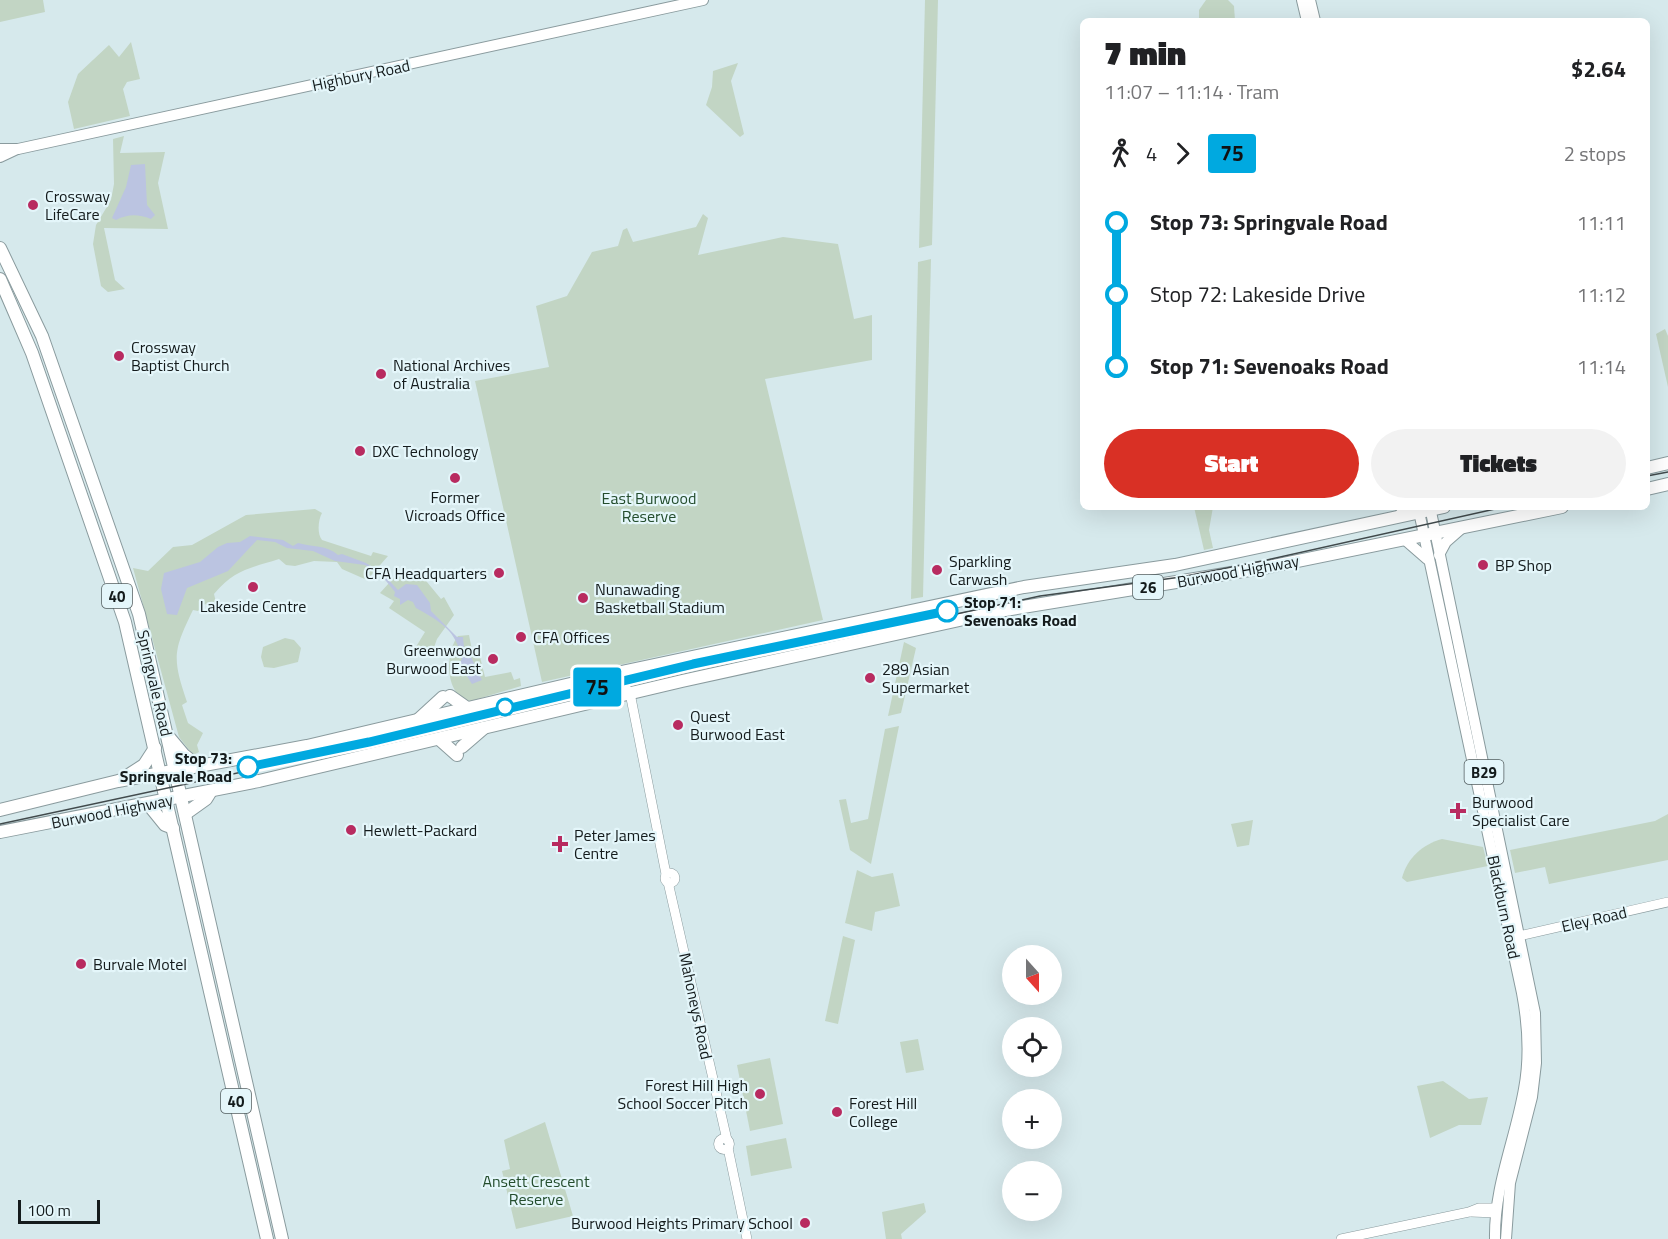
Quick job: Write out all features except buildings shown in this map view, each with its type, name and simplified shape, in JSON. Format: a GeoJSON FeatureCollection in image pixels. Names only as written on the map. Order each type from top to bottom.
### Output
{"type":"FeatureCollection","features":[{"type":"Feature","properties":{"kind":"highway","name":"Springvale Road"},"geometry":{"type":"LineString","coordinates":[[0,248],[42,336],[140,620],[282,1239]]}},
{"type":"Feature","properties":{"kind":"highway","name":"Springvale Road"},"geometry":{"type":"LineString","coordinates":[[0,279],[36,362],[129,636],[267,1239]]}},
{"type":"Feature","properties":{"kind":"highway"},"geometry":{"type":"LineString","coordinates":[[1650,488],[1667,484],[1664,464]]}},
{"type":"Feature","properties":{"kind":"highway","name":"Burwood Highway"},"geometry":{"type":"LineString","coordinates":[[0,832],[211,791],[625,694],[1005,610],[1268,567],[1548,510]]}},
{"type":"Feature","properties":{"kind":"highway","name":"Burwood Highway"},"geometry":{"type":"LineString","coordinates":[[0,810],[118,781],[291,749],[415,722],[604,676],[820,630],[1024,587],[1218,556],[1402,512]]}},
{"type":"Feature","properties":{"kind":"highway"},"geometry":{"type":"LineString","coordinates":[[1218,556],[1237,559],[1261,555],[1266,559],[1268,567]]}},
{"type":"Feature","properties":{"kind":"highway"},"geometry":{"type":"LineString","coordinates":[[129,636],[137,631],[140,620]]}},
{"type":"Feature","properties":{"kind":"highway"},"geometry":{"type":"LineString","coordinates":[[820,630],[835,635],[840,646]]}},
{"type":"Feature","properties":{"kind":"highway"},"geometry":{"type":"LineString","coordinates":[[415,722],[446,696],[467,708]]}},
{"type":"Feature","properties":{"kind":"highway"},"geometry":{"type":"LineString","coordinates":[[439,739],[459,751],[487,726]]}},
{"type":"Feature","properties":{"kind":"highway"},"geometry":{"type":"LineString","coordinates":[[167,735],[184,755],[198,766]]}},
{"type":"Feature","properties":{"kind":"highway"},"geometry":{"type":"LineString","coordinates":[[118,781],[142,767],[155,748]]}},
{"type":"Feature","properties":{"kind":"highway"},"geometry":{"type":"LineString","coordinates":[[185,814],[206,799],[211,791]]}},
{"type":"Feature","properties":{"kind":"highway"},"geometry":{"type":"LineString","coordinates":[[148,804],[165,825],[173,828]]}},
{"type":"Feature","properties":{"kind":"main road","name":"Highbury Road"},"geometry":{"type":"LineString","coordinates":[[0,157],[18,149],[703,0]]}},
{"type":"Feature","properties":{"kind":"main road"},"geometry":{"type":"LineString","coordinates":[[1302,0],[1306,18]]}},
{"type":"Feature","properties":{"kind":"main road"},"geometry":{"type":"LineString","coordinates":[[1310,0],[1314,18]]}},
{"type":"Feature","properties":{"kind":"main road","name":"Highbury Road"},"geometry":{"type":"LineString","coordinates":[[0,149],[18,149]]}},
{"type":"Feature","properties":{"kind":"main road","name":"Blackburn Road"},"geometry":{"type":"LineString","coordinates":[[1424,510],[1429,535],[1427,559],[1477,760]]}},
{"type":"Feature","properties":{"kind":"main road"},"geometry":{"type":"LineString","coordinates":[[1439,555],[1446,542],[1462,528]]}},
{"type":"Feature","properties":{"kind":"main road","name":"Blackburn Road"},"geometry":{"type":"LineString","coordinates":[[1429,535],[1439,555],[1477,760],[1515,937],[1535,1013],[1537,1047],[1532,1097],[1499,1212],[1506,1239]]}},
{"type":"Feature","properties":{"kind":"main road"},"geometry":{"type":"LineString","coordinates":[[1404,539],[1427,559]]}},
{"type":"Feature","properties":{"kind":"main road"},"geometry":{"type":"LineString","coordinates":[[604,676],[621,682],[625,694]]}},
{"type":"Feature","properties":{"kind":"main road","name":"Mahoneys Road"},"geometry":{"type":"LineString","coordinates":[[625,694],[634,717],[670,877],[724,1145],[747,1239]]}},
{"type":"Feature","properties":{"kind":"main road","name":"Eley Road"},"geometry":{"type":"LineString","coordinates":[[1515,937],[1668,902]]}},
{"type":"Feature","properties":{"kind":"main road","name":"Blackburn Road"},"geometry":{"type":"LineString","coordinates":[[1496,1239],[1501,1177],[1524,1091],[1528,1053],[1515,937]]}},
{"type":"Feature","properties":{"kind":"main road"},"geometry":{"type":"LineString","coordinates":[[1341,1239],[1469,1212],[1499,1212]]}},
{"type":"Feature","properties":{"kind":"green space"},"geometry":{"type":"Polygon","coordinates":[[[0,0],[43,0],[45,12],[0,22],[0,0]]]}},
{"type":"Feature","properties":{"kind":"green space"},"geometry":{"type":"Polygon","coordinates":[[[925,0],[938,0],[932,245],[919,248],[925,0]]]}},
{"type":"Feature","properties":{"kind":"green space"},"geometry":{"type":"Polygon","coordinates":[[[1206,0],[1228,0],[1234,6],[1235,18],[1199,18],[1199,10],[1206,0]]]}},
{"type":"Feature","properties":{"kind":"green space"},"geometry":{"type":"Polygon","coordinates":[[[131,42],[140,79],[127,82],[123,89],[130,116],[74,129],[68,102],[78,74],[109,45],[119,57],[131,42]]]}},
{"type":"Feature","properties":{"kind":"green space"},"geometry":{"type":"Polygon","coordinates":[[[738,63],[731,81],[744,134],[740,137],[706,105],[712,87],[713,71],[738,63]]]}},
{"type":"Feature","properties":{"kind":"green space"},"geometry":{"type":"Polygon","coordinates":[[[124,136],[120,153],[165,152],[158,183],[168,229],[104,228],[115,280],[125,289],[108,292],[101,286],[93,244],[96,225],[111,200],[114,184],[113,139],[124,136]]]}},
{"type":"Feature","properties":{"kind":"green space","name":"East Burwood Reserve"},"geometry":{"type":"Polygon","coordinates":[[[703,214],[708,218],[698,255],[783,237],[838,244],[854,319],[872,315],[872,360],[765,379],[823,620],[542,682],[475,381],[549,367],[536,306],[567,296],[592,252],[618,246],[623,230],[627,228],[633,242],[696,227],[703,214]]]}},
{"type":"Feature","properties":{"kind":"green space"},"geometry":{"type":"Polygon","coordinates":[[[931,259],[923,597],[911,599],[918,262],[931,259]]]}},
{"type":"Feature","properties":{"kind":"green space"},"geometry":{"type":"Polygon","coordinates":[[[1665,329],[1668,336],[1668,387],[1656,334],[1665,329]]]}},
{"type":"Feature","properties":{"kind":"green space"},"geometry":{"type":"Polygon","coordinates":[[[315,509],[322,513],[319,534],[322,540],[371,556],[373,552],[388,556],[367,580],[342,569],[337,562],[314,561],[295,566],[286,565],[279,559],[244,570],[229,579],[214,594],[218,611],[205,604],[198,611],[193,610],[178,646],[177,664],[187,702],[182,705],[188,723],[203,733],[197,745],[199,752],[193,755],[179,737],[133,568],[148,571],[173,547],[192,545],[246,515],[315,509]]]}},
{"type":"Feature","properties":{"kind":"green space"},"geometry":{"type":"Polygon","coordinates":[[[1195,510],[1212,510],[1209,530],[1213,548],[1204,550],[1195,510]]]}},
{"type":"Feature","properties":{"kind":"green space"},"geometry":{"type":"Polygon","coordinates":[[[399,572],[408,578],[422,576],[441,599],[444,597],[454,615],[437,639],[432,653],[414,650],[425,632],[389,608],[394,601],[380,593],[399,572]]]}},
{"type":"Feature","properties":{"kind":"green space"},"geometry":{"type":"Polygon","coordinates":[[[469,635],[472,650],[478,649],[485,677],[511,672],[514,680],[520,678],[521,686],[471,701],[462,698],[452,683],[449,663],[458,636],[469,635]]]}},
{"type":"Feature","properties":{"kind":"green space"},"geometry":{"type":"Polygon","coordinates":[[[285,638],[294,640],[301,648],[298,662],[274,668],[264,667],[261,657],[263,647],[285,638]]]}},
{"type":"Feature","properties":{"kind":"green space"},"geometry":{"type":"Polygon","coordinates":[[[904,642],[916,648],[901,713],[888,716],[904,642]]]}},
{"type":"Feature","properties":{"kind":"green space"},"geometry":{"type":"Polygon","coordinates":[[[899,726],[871,864],[850,850],[839,800],[846,799],[851,823],[868,819],[885,729],[899,726]]]}},
{"type":"Feature","properties":{"kind":"green space"},"geometry":{"type":"Polygon","coordinates":[[[1668,814],[1668,860],[1549,884],[1545,867],[1515,873],[1510,850],[1655,821],[1668,814]]]}},
{"type":"Feature","properties":{"kind":"green space"},"geometry":{"type":"Polygon","coordinates":[[[1253,820],[1249,845],[1237,847],[1231,824],[1253,820]]]}},
{"type":"Feature","properties":{"kind":"green space"},"geometry":{"type":"Polygon","coordinates":[[[1442,839],[1483,847],[1488,866],[1407,882],[1402,878],[1412,858],[1422,848],[1442,839]]]}},
{"type":"Feature","properties":{"kind":"green space"},"geometry":{"type":"Polygon","coordinates":[[[857,870],[872,877],[893,873],[900,906],[875,912],[872,931],[845,923],[857,870]]]}},
{"type":"Feature","properties":{"kind":"green space"},"geometry":{"type":"Polygon","coordinates":[[[843,936],[855,940],[838,1024],[825,1021],[843,936]]]}},
{"type":"Feature","properties":{"kind":"green space"},"geometry":{"type":"Polygon","coordinates":[[[918,1039],[924,1070],[906,1073],[900,1042],[918,1039]]]}},
{"type":"Feature","properties":{"kind":"green space","name":"Forest Hill High School Soccer Pitch"},"geometry":{"type":"Polygon","coordinates":[[[770,1058],[783,1124],[750,1131],[737,1065],[770,1058]]]}},
{"type":"Feature","properties":{"kind":"green space"},"geometry":{"type":"Polygon","coordinates":[[[1443,1081],[1469,1099],[1488,1097],[1481,1125],[1459,1125],[1430,1138],[1417,1086],[1443,1081]]]}},
{"type":"Feature","properties":{"kind":"green space","name":"Ansett Crescent Reserve"},"geometry":{"type":"Polygon","coordinates":[[[545,1122],[573,1216],[516,1229],[502,1171],[510,1169],[504,1140],[545,1122]]]}},
{"type":"Feature","properties":{"kind":"green space"},"geometry":{"type":"Polygon","coordinates":[[[786,1138],[792,1168],[751,1176],[746,1146],[786,1138]]]}},
{"type":"Feature","properties":{"kind":"green space"},"geometry":{"type":"Polygon","coordinates":[[[924,1203],[926,1212],[901,1234],[902,1239],[886,1239],[882,1212],[924,1203]]]}},
{"type":"Feature","properties":{"kind":"water"},"geometry":{"type":"Polygon","coordinates":[[[145,164],[147,205],[155,215],[151,219],[133,215],[116,220],[112,218],[126,187],[131,165],[145,164]]]}},
{"type":"Feature","properties":{"kind":"water"},"geometry":{"type":"Polygon","coordinates":[[[250,536],[283,540],[293,546],[298,543],[329,549],[338,555],[342,554],[366,563],[383,574],[398,590],[406,584],[417,585],[430,603],[431,611],[457,637],[463,637],[465,658],[471,657],[482,680],[472,684],[459,664],[462,659],[456,641],[446,628],[416,608],[413,602],[408,600],[400,605],[400,599],[394,596],[395,592],[382,576],[365,565],[335,561],[313,551],[287,548],[275,542],[257,540],[228,571],[187,588],[177,615],[167,614],[161,589],[164,573],[200,562],[218,547],[227,543],[240,542],[250,536]]]}},
{"type":"Feature","properties":{"kind":"tram line"},"geometry":{"type":"LineString","coordinates":[[1650,475],[1668,472]]}},
{"type":"Feature","properties":{"kind":"tram line"},"geometry":{"type":"LineString","coordinates":[[0,824],[377,743],[712,663],[807,646],[1040,596],[1181,577],[1491,510]]}},
{"type":"Feature","properties":{"kind":"tram line","name":"75"},"geometry":{"type":"LineString","coordinates":[[248,767],[369,742],[505,707],[693,664],[801,644],[947,611]]}},
{"type":"Feature","properties":{"kind":"place","name":"Crossway LifeCare"},"geometry":{"type":"Point","coordinates":[33,205]}},
{"type":"Feature","properties":{"kind":"place","name":"Crossway Baptist Church"},"geometry":{"type":"Point","coordinates":[119,356]}},
{"type":"Feature","properties":{"kind":"place","name":"National Archives of Australia"},"geometry":{"type":"Point","coordinates":[381,374]}},
{"type":"Feature","properties":{"kind":"place","name":"DXC Technology"},"geometry":{"type":"Point","coordinates":[360,451]}},
{"type":"Feature","properties":{"kind":"place","name":"Former Vicroads Office"},"geometry":{"type":"Point","coordinates":[455,478]}},
{"type":"Feature","properties":{"kind":"place","name":"BP Shop"},"geometry":{"type":"Point","coordinates":[1483,565]}},
{"type":"Feature","properties":{"kind":"place","name":"Sparkling Carwash"},"geometry":{"type":"Point","coordinates":[937,570]}},
{"type":"Feature","properties":{"kind":"place","name":"CFA Headquarters"},"geometry":{"type":"Point","coordinates":[499,573]}},
{"type":"Feature","properties":{"kind":"place","name":"Lakeside Centre"},"geometry":{"type":"Point","coordinates":[253,587]}},
{"type":"Feature","properties":{"kind":"place","name":"Nunawading Basketball Stadium"},"geometry":{"type":"Point","coordinates":[583,598]}},
{"type":"Feature","properties":{"kind":"place","name":"Stop 71: Sevenoaks Road"},"geometry":{"type":"Point","coordinates":[947,611]}},
{"type":"Feature","properties":{"kind":"place","name":"CFA Offices"},"geometry":{"type":"Point","coordinates":[521,637]}},
{"type":"Feature","properties":{"kind":"place","name":"Greenwood Burwood East"},"geometry":{"type":"Point","coordinates":[493,659]}},
{"type":"Feature","properties":{"kind":"place","name":"289 Asian Supermarket"},"geometry":{"type":"Point","coordinates":[870,678]}},
{"type":"Feature","properties":{"kind":"place","name":"Quest Burwood East"},"geometry":{"type":"Point","coordinates":[678,725]}},
{"type":"Feature","properties":{"kind":"place","name":"Stop 73: Springvale Road"},"geometry":{"type":"Point","coordinates":[248,767]}},
{"type":"Feature","properties":{"kind":"place","name":"Burwood Specialist Care"},"geometry":{"type":"Point","coordinates":[1458,811]}},
{"type":"Feature","properties":{"kind":"place","name":"Hewlett-Packard"},"geometry":{"type":"Point","coordinates":[351,830]}},
{"type":"Feature","properties":{"kind":"place","name":"Peter James Centre"},"geometry":{"type":"Point","coordinates":[560,844]}},
{"type":"Feature","properties":{"kind":"place","name":"Burvale Motel"},"geometry":{"type":"Point","coordinates":[81,964]}},
{"type":"Feature","properties":{"kind":"place","name":"Forest Hill High School Soccer Pitch"},"geometry":{"type":"Point","coordinates":[760,1094]}},
{"type":"Feature","properties":{"kind":"place","name":"Forest Hill College"},"geometry":{"type":"Point","coordinates":[837,1112]}},
{"type":"Feature","properties":{"kind":"place","name":"Burwood Heights Primary School"},"geometry":{"type":"Point","coordinates":[805,1223]}}]}
